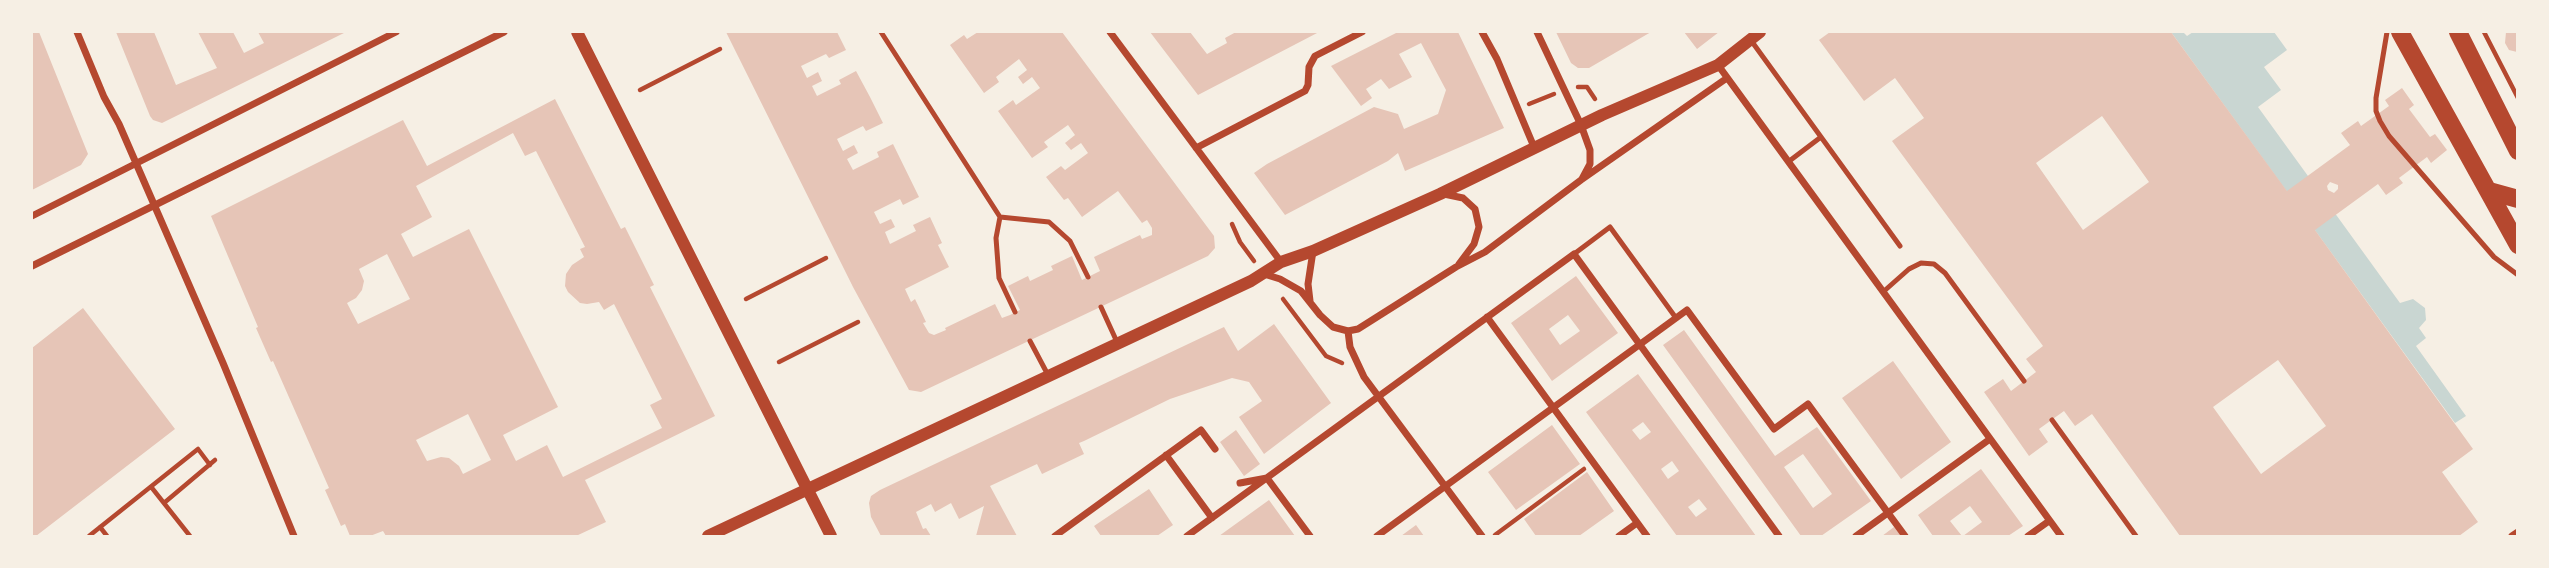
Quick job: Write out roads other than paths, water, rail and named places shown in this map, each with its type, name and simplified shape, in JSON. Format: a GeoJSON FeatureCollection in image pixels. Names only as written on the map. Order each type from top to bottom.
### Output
{"type":"FeatureCollection","features":[{"type":"Feature","properties":{"kind":"main road"},"geometry":{"type":"LineString","coordinates":[[2400,32],[2518,246]]}},
{"type":"Feature","properties":{"kind":"main road"},"geometry":{"type":"LineString","coordinates":[[2458,32],[2518,151]]}},
{"type":"Feature","properties":{"kind":"main road"},"geometry":{"type":"LineString","coordinates":[[2489,191],[2518,199]]}},
{"type":"Feature","properties":{"kind":"street"},"geometry":{"type":"LineString","coordinates":[[77,32],[104,97],[120,124],[223,363],[294,537]]}},
{"type":"Feature","properties":{"kind":"street"},"geometry":{"type":"LineString","coordinates":[[32,216],[396,32]]}},
{"type":"Feature","properties":{"kind":"street"},"geometry":{"type":"LineString","coordinates":[[32,266],[504,32]]}},
{"type":"Feature","properties":{"kind":"street"},"geometry":{"type":"LineString","coordinates":[[577,32],[831,537]]}},
{"type":"Feature","properties":{"kind":"street"},"geometry":{"type":"LineString","coordinates":[[1110,32],[1281,262]]}},
{"type":"Feature","properties":{"kind":"street"},"geometry":{"type":"LineString","coordinates":[[1196,148],[1299,95],[1308,85],[1309,67],[1315,56],[1362,32]]}},
{"type":"Feature","properties":{"kind":"street"},"geometry":{"type":"LineString","coordinates":[[1482,32],[1497,59],[1534,147]]}},
{"type":"Feature","properties":{"kind":"street"},"geometry":{"type":"LineString","coordinates":[[1537,32],[1590,150],[1590,164],[1581,180]]}},
{"type":"Feature","properties":{"kind":"street"},"geometry":{"type":"LineString","coordinates":[[708,537],[1264,274],[1281,262],[1313,251],[1440,194],[1581,125],[1718,65],[1755,35]]}},
{"type":"Feature","properties":{"kind":"street"},"geometry":{"type":"LineString","coordinates":[[1718,65],[2061,537]]}},
{"type":"Feature","properties":{"kind":"street"},"geometry":{"type":"LineString","coordinates":[[1264,274],[1291,284],[1333,327],[1348,331],[1365,326],[1456,267],[1485,252],[1581,180],[1727,78]]}},
{"type":"Feature","properties":{"kind":"street"},"geometry":{"type":"LineString","coordinates":[[1440,194],[1463,198],[1475,209],[1479,227],[1474,244],[1456,267]]}},
{"type":"Feature","properties":{"kind":"street"},"geometry":{"type":"LineString","coordinates":[[1310,302],[1307,284],[1313,251]]}},
{"type":"Feature","properties":{"kind":"street"},"geometry":{"type":"LineString","coordinates":[[1187,537],[1574,254],[1779,537]]}},
{"type":"Feature","properties":{"kind":"street"},"geometry":{"type":"LineString","coordinates":[[1377,537],[1687,310],[1774,429],[1808,404],[1905,537]]}},
{"type":"Feature","properties":{"kind":"street"},"geometry":{"type":"LineString","coordinates":[[1487,317],[1647,537]]}},
{"type":"Feature","properties":{"kind":"street"},"geometry":{"type":"LineString","coordinates":[[1348,331],[1355,360],[1379,397],[1482,537]]}},
{"type":"Feature","properties":{"kind":"street"},"geometry":{"type":"LineString","coordinates":[[1055,537],[1200,430],[1214,449]]}},
{"type":"Feature","properties":{"kind":"street"},"geometry":{"type":"LineString","coordinates":[[1856,537],[1990,439]]}},
{"type":"Feature","properties":{"kind":"street"},"geometry":{"type":"LineString","coordinates":[[1166,455],[1212,518]]}},
{"type":"Feature","properties":{"kind":"street"},"geometry":{"type":"LineString","coordinates":[[1240,483],[1267,478]]}},
{"type":"Feature","properties":{"kind":"street"},"geometry":{"type":"LineString","coordinates":[[1267,478],[1310,537]]}},
{"type":"Feature","properties":{"kind":"street"},"geometry":{"type":"LineString","coordinates":[[2028,537],[2049,521]]}},
{"type":"Feature","properties":{"kind":"street"},"geometry":{"type":"LineString","coordinates":[[1619,537],[1637,523]]}},
{"type":"Feature","properties":{"kind":"street"},"geometry":{"type":"LineString","coordinates":[[2512,537],[2518,532]]}},
{"type":"Feature","properties":{"kind":"lane"},"geometry":{"type":"LineString","coordinates":[[881,32],[1000,217],[996,238],[999,278],[1015,312]]}},
{"type":"Feature","properties":{"kind":"lane"},"geometry":{"type":"LineString","coordinates":[[2387,32],[2376,98],[2376,111],[2380,121],[2389,136],[2494,257],[2518,275]]}},
{"type":"Feature","properties":{"kind":"lane"},"geometry":{"type":"LineString","coordinates":[[1755,35],[1821,138],[1900,246]]}},
{"type":"Feature","properties":{"kind":"lane"},"geometry":{"type":"LineString","coordinates":[[1788,162],[1821,138]]}},
{"type":"Feature","properties":{"kind":"lane"},"geometry":{"type":"LineString","coordinates":[[1000,217],[1049,222],[1070,241],[1088,277]]}},
{"type":"Feature","properties":{"kind":"lane"},"geometry":{"type":"LineString","coordinates":[[1574,254],[1611,227],[1676,318]]}},
{"type":"Feature","properties":{"kind":"lane"},"geometry":{"type":"LineString","coordinates":[[1883,292],[1909,269],[1921,263],[1934,264],[1945,273],[2024,382]]}},
{"type":"Feature","properties":{"kind":"lane"},"geometry":{"type":"LineString","coordinates":[[1101,307],[1117,343]]}},
{"type":"Feature","properties":{"kind":"lane"},"geometry":{"type":"LineString","coordinates":[[1030,341],[1048,375]]}},
{"type":"Feature","properties":{"kind":"lane"},"geometry":{"type":"LineString","coordinates":[[2052,420],[2136,537]]}}]}
